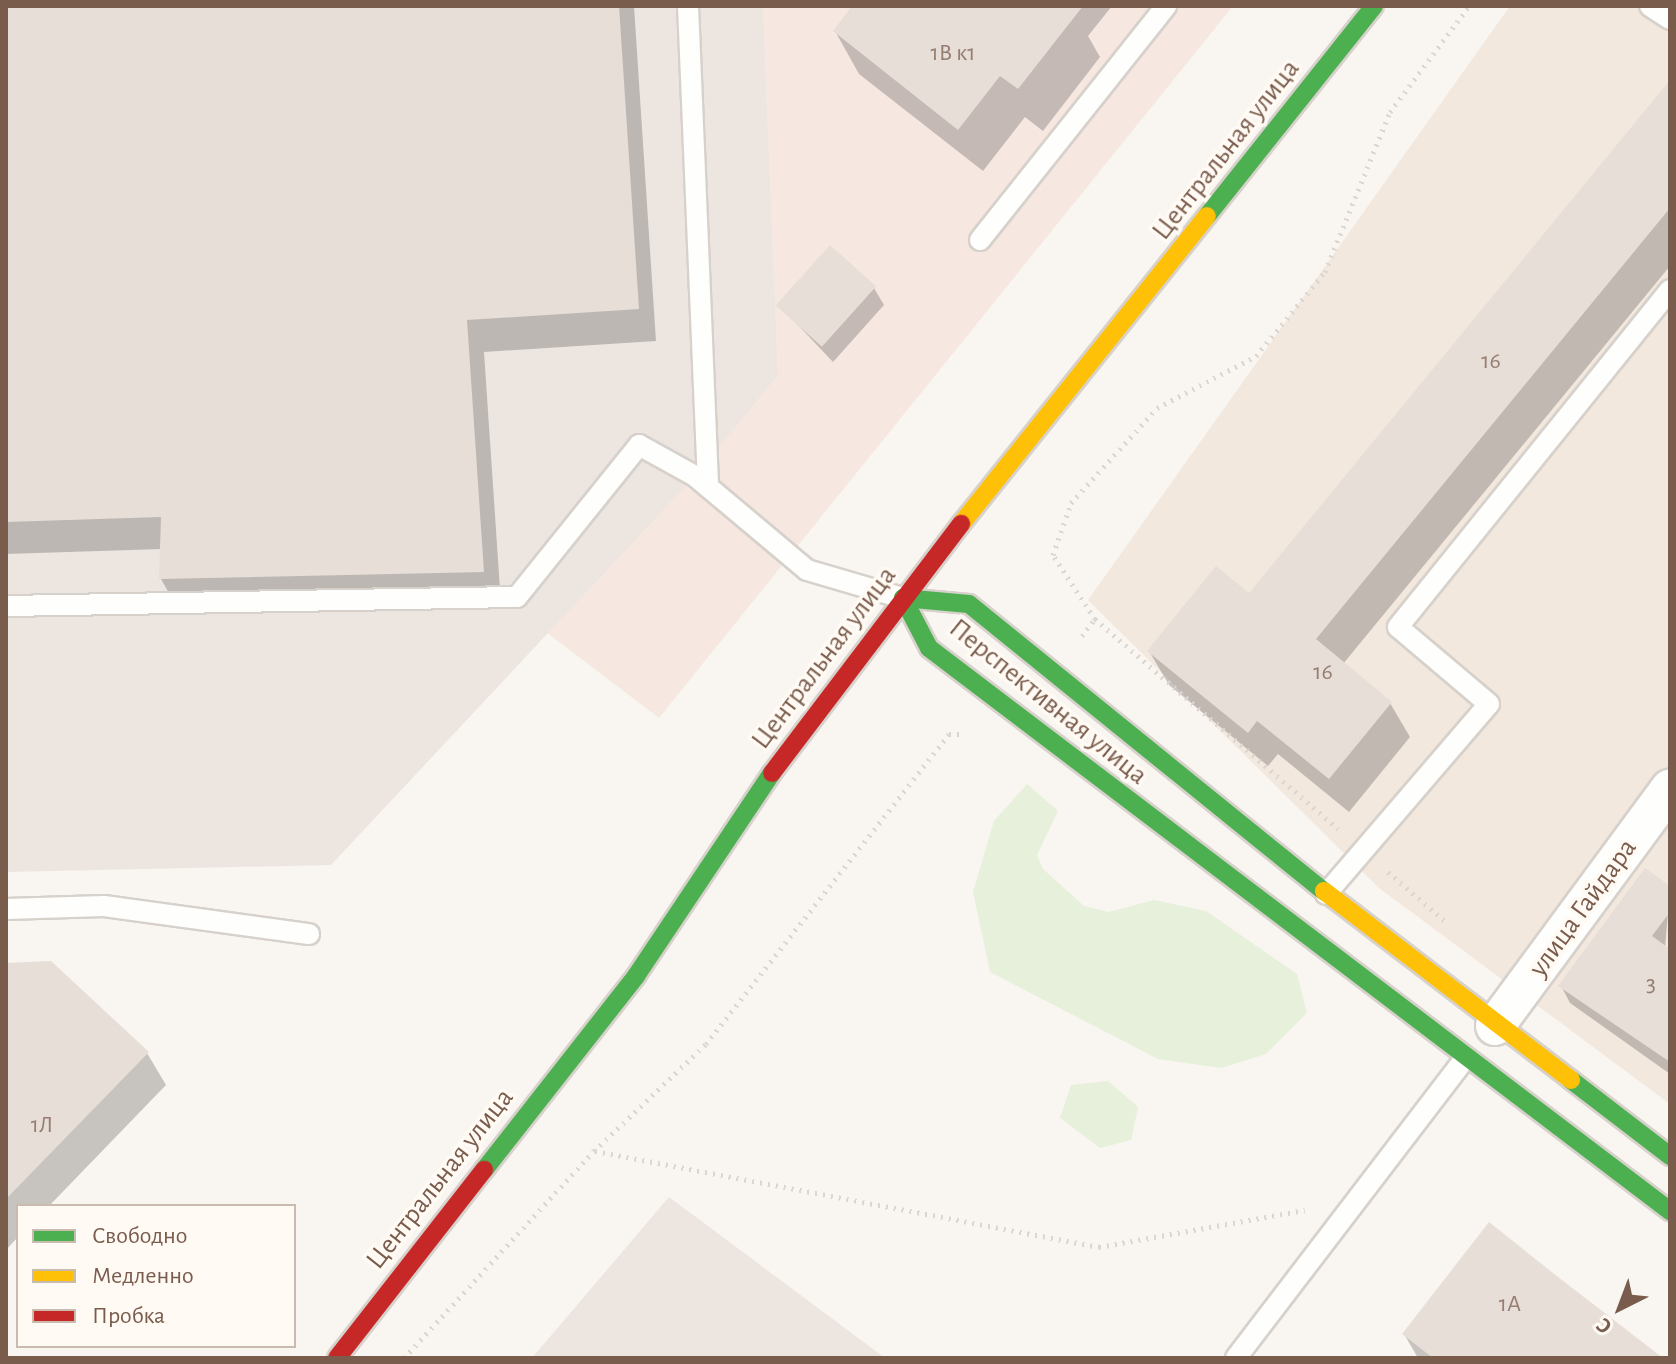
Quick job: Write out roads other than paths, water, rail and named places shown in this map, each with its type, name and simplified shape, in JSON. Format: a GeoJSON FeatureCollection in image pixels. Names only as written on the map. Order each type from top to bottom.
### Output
{"type":"FeatureCollection","features":[{"type":"Feature","properties":{"kind":"main road","name":"Центральная улица"},"geometry":{"type":"LineString","coordinates":[[337,1358],[636,976],[820,702],[1374,6]]}},
{"type":"Feature","properties":{"kind":"main road","name":"Перспективная улица"},"geometry":{"type":"LineString","coordinates":[[903,598],[969,604],[1326,894],[1495,1026],[1670,1156]]}},
{"type":"Feature","properties":{"kind":"main road","name":"Перспективная улица"},"geometry":{"type":"LineString","coordinates":[[903,598],[929,648],[1464,1060],[1670,1211]]}},
{"type":"Feature","properties":{"kind":"street","name":"улица Гайдара"},"geometry":{"type":"LineString","coordinates":[[1495,1026],[1670,789]]}},
{"type":"Feature","properties":{"kind":"lane"},"geometry":{"type":"LineString","coordinates":[[688,6],[708,487]]}},
{"type":"Feature","properties":{"kind":"lane"},"geometry":{"type":"LineString","coordinates":[[980,240],[1166,6]]}},
{"type":"Feature","properties":{"kind":"lane"},"geometry":{"type":"LineString","coordinates":[[1650,6],[1670,19]]}},
{"type":"Feature","properties":{"kind":"lane"},"geometry":{"type":"LineString","coordinates":[[1326,894],[1489,704],[1398,627],[1670,290]]}},
{"type":"Feature","properties":{"kind":"lane"},"geometry":{"type":"LineString","coordinates":[[6,606],[517,597],[639,445],[708,487],[807,570],[903,598]]}},
{"type":"Feature","properties":{"kind":"lane"},"geometry":{"type":"LineString","coordinates":[[6,909],[104,906],[309,934]]}},
{"type":"Feature","properties":{"kind":"lane"},"geometry":{"type":"LineString","coordinates":[[1236,1358],[1464,1060]]}}]}
